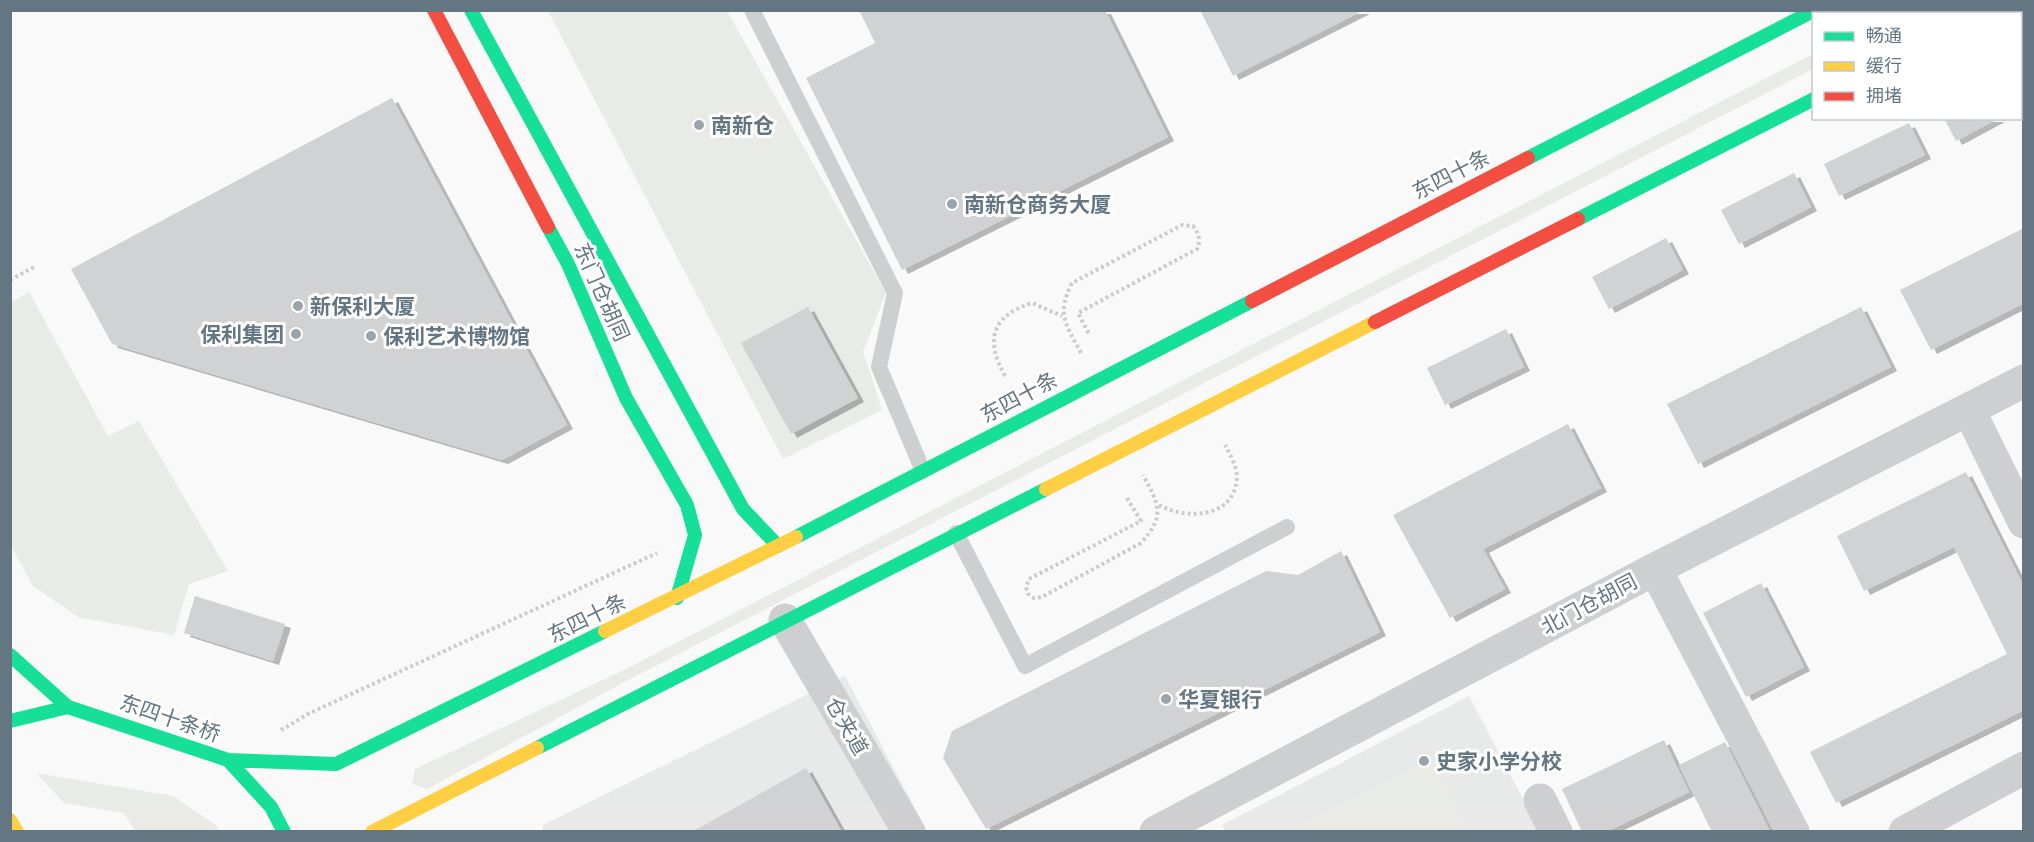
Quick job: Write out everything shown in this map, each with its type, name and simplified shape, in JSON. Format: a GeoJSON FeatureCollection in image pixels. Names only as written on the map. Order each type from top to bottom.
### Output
{"type":"FeatureCollection","features":[{"type":"Feature","properties":{"kind":"main road","name":"东门仓胡同"},"geometry":{"type":"LineString","coordinates":[[434,10],[568,264],[626,398],[687,505],[695,535]]}},
{"type":"Feature","properties":{"kind":"main road","name":"东门仓胡同"},"geometry":{"type":"LineString","coordinates":[[471,10],[743,510],[778,546]]}},
{"type":"Feature","properties":{"kind":"main road","name":"东四十条"},"geometry":{"type":"LineString","coordinates":[[228,760],[336,764],[677,598],[1815,10]]}},
{"type":"Feature","properties":{"kind":"main road"},"geometry":{"type":"LineString","coordinates":[[372,831],[1812,100]]}},
{"type":"Feature","properties":{"kind":"main road"},"geometry":{"type":"LineString","coordinates":[[677,598],[695,535]]}},
{"type":"Feature","properties":{"kind":"main road"},"geometry":{"type":"LineString","coordinates":[[10,655],[68,706]]}},
{"type":"Feature","properties":{"kind":"main road"},"geometry":{"type":"LineString","coordinates":[[10,721],[68,706]]}},
{"type":"Feature","properties":{"kind":"main road","name":"东四十条桥"},"geometry":{"type":"LineString","coordinates":[[68,706],[228,760],[271,807],[284,831]]}},
{"type":"Feature","properties":{"kind":"main road"},"geometry":{"type":"LineString","coordinates":[[10,820],[17,831]]}},
{"type":"Feature","properties":{"kind":"street","name":"北门仓胡同"},"geometry":{"type":"LineString","coordinates":[[1156,831],[1655,569],[2024,381]]}},
{"type":"Feature","properties":{"kind":"street"},"geometry":{"type":"LineString","coordinates":[[1969,410],[2024,522]]}},
{"type":"Feature","properties":{"kind":"street"},"geometry":{"type":"LineString","coordinates":[[1655,569],[1793,831]]}},
{"type":"Feature","properties":{"kind":"street","name":"仓夹道"},"geometry":{"type":"LineString","coordinates":[[785,620],[909,831]]}},
{"type":"Feature","properties":{"kind":"street"},"geometry":{"type":"LineString","coordinates":[[1905,831],[2024,768]]}},
{"type":"Feature","properties":{"kind":"street"},"geometry":{"type":"LineString","coordinates":[[1540,800],[1556,831]]}},
{"type":"Feature","properties":{"kind":"lane"},"geometry":{"type":"LineString","coordinates":[[752,10],[895,293],[879,367],[923,471]]}},
{"type":"Feature","properties":{"kind":"lane"},"geometry":{"type":"LineString","coordinates":[[956,533],[1025,666],[1287,527]]}},
{"type":"Feature","properties":{"kind":"path"},"geometry":{"type":"LineString","coordinates":[[10,280],[34,267]]}},
{"type":"Feature","properties":{"kind":"path"},"geometry":{"type":"LineString","coordinates":[[1005,376],[994,357],[993,344],[996,329],[1003,316],[1032,303],[1062,316]]}},
{"type":"Feature","properties":{"kind":"path"},"geometry":{"type":"LineString","coordinates":[[1078,313],[1089,334]]}},
{"type":"Feature","properties":{"kind":"path"},"geometry":{"type":"LineString","coordinates":[[1159,505],[1172,513],[1188,516],[1203,515],[1216,509],[1228,499],[1235,488],[1237,475],[1234,462],[1226,446]]}},
{"type":"Feature","properties":{"kind":"path"},"geometry":{"type":"LineString","coordinates":[[1127,498],[1141,521]]}},
{"type":"Feature","properties":{"kind":"path"},"geometry":{"type":"LineString","coordinates":[[279,730],[310,713],[695,535]]}},
{"type":"Feature","properties":{"kind":"shaded area"},"geometry":{"type":"Polygon","coordinates":[[[548,11],[727,11],[886,293],[863,352],[882,410],[783,459],[548,11]]]}},
{"type":"Feature","properties":{"kind":"shaded area"},"geometry":{"type":"Polygon","coordinates":[[[1812,55],[1812,70],[630,679],[427,789],[412,784],[415,769],[626,669],[1812,55]]]}},
{"type":"Feature","properties":{"kind":"shaded area"},"geometry":{"type":"Polygon","coordinates":[[[29,292],[108,436],[139,421],[228,571],[189,584],[174,635],[78,617],[33,586],[11,546],[11,302],[29,292]]]}},
{"type":"Feature","properties":{"kind":"shaded area"},"geometry":{"type":"Polygon","coordinates":[[[845,676],[927,831],[542,832],[543,825],[845,676]]]}},
{"type":"Feature","properties":{"kind":"shaded area","name":"史家小学分校"},"geometry":{"type":"Polygon","coordinates":[[[1469,696],[1540,831],[1226,832],[1222,825],[1469,696]]]}},
{"type":"Feature","properties":{"kind":"shaded area"},"geometry":{"type":"Polygon","coordinates":[[[1433,758],[1469,831],[1287,831],[1433,758]]]}},
{"type":"Feature","properties":{"kind":"shaded area"},"geometry":{"type":"Polygon","coordinates":[[[36,773],[173,796],[216,825],[219,831],[135,831],[124,813],[64,803],[36,773]]]}},
{"type":"Feature","properties":{"kind":"building","name":"南新仓商务大厦"},"geometry":{"type":"Polygon","coordinates":[[[859,10],[1105,10],[1168,137],[902,270],[806,78],[875,43],[859,10]]]}},
{"type":"Feature","properties":{"kind":"building"},"geometry":{"type":"Polygon","coordinates":[[[1200,10],[1364,10],[1233,76],[1200,10]]]}},
{"type":"Feature","properties":{"kind":"building","name":"新保利大厦"},"geometry":{"type":"Polygon","coordinates":[[[392,98],[567,425],[502,460],[112,344],[71,269],[392,98]]]}},
{"type":"Feature","properties":{"kind":"building"},"geometry":{"type":"Polygon","coordinates":[[[1945,120],[1995,120],[1956,141],[1945,120]]]}},
{"type":"Feature","properties":{"kind":"building"},"geometry":{"type":"Polygon","coordinates":[[[1909,123],[1925,155],[1839,196],[1824,164],[1909,123]]]}},
{"type":"Feature","properties":{"kind":"building"},"geometry":{"type":"Polygon","coordinates":[[[1794,173],[1811,207],[1739,244],[1721,210],[1794,173]]]}},
{"type":"Feature","properties":{"kind":"building"},"geometry":{"type":"Polygon","coordinates":[[[2024,228],[2024,303],[1931,350],[1900,290],[2024,228]]]}},
{"type":"Feature","properties":{"kind":"building"},"geometry":{"type":"Polygon","coordinates":[[[1666,238],[1683,270],[1609,309],[1592,277],[1666,238]]]}},
{"type":"Feature","properties":{"kind":"building"},"geometry":{"type":"Polygon","coordinates":[[[808,307],[858,398],[791,434],[741,343],[808,307]]]}},
{"type":"Feature","properties":{"kind":"building"},"geometry":{"type":"Polygon","coordinates":[[[1861,307],[1891,367],[1698,464],[1667,404],[1861,307]]]}},
{"type":"Feature","properties":{"kind":"building"},"geometry":{"type":"Polygon","coordinates":[[[1506,329],[1524,367],[1445,405],[1427,368],[1506,329]]]}},
{"type":"Feature","properties":{"kind":"building"},"geometry":{"type":"Polygon","coordinates":[[[1568,424],[1601,488],[1483,549],[1505,589],[1450,618],[1393,515],[1568,424]]]}},
{"type":"Feature","properties":{"kind":"building"},"geometry":{"type":"Polygon","coordinates":[[[1966,472],[2024,587],[2024,710],[1836,803],[1810,752],[2007,654],[1954,547],[1864,591],[1837,536],[1966,472]]]}},
{"type":"Feature","properties":{"kind":"building"},"geometry":{"type":"Polygon","coordinates":[[[1341,551],[1380,632],[986,829],[943,758],[952,731],[1266,571],[1298,575],[1341,551]]]}},
{"type":"Feature","properties":{"kind":"building"},"geometry":{"type":"Polygon","coordinates":[[[1761,583],[1804,667],[1746,697],[1703,613],[1761,583]]]}},
{"type":"Feature","properties":{"kind":"building"},"geometry":{"type":"Polygon","coordinates":[[[195,596],[285,624],[273,661],[184,633],[195,596]]]}},
{"type":"Feature","properties":{"kind":"building"},"geometry":{"type":"Polygon","coordinates":[[[1664,740],[1689,792],[1606,832],[1582,832],[1562,789],[1664,740]]]}},
{"type":"Feature","properties":{"kind":"building"},"geometry":{"type":"Polygon","coordinates":[[[1725,742],[1770,832],[1712,832],[1679,765],[1725,742]]]}},
{"type":"Feature","properties":{"kind":"building"},"geometry":{"type":"Polygon","coordinates":[[[806,768],[842,832],[692,832],[806,768]]]}},
{"type":"Feature","properties":{"kind":"traffic: fast"},"geometry":{"type":"LineString","coordinates":[[471,10],[743,509],[778,546]]}},
{"type":"Feature","properties":{"kind":"traffic: fast"},"geometry":{"type":"LineString","coordinates":[[1528,158],[1815,10]]}},
{"type":"Feature","properties":{"kind":"traffic: fast"},"geometry":{"type":"LineString","coordinates":[[1578,219],[1812,100]]}},
{"type":"Feature","properties":{"kind":"traffic: fast"},"geometry":{"type":"LineString","coordinates":[[548,227],[568,264],[626,398],[687,505],[695,535],[677,598]]}},
{"type":"Feature","properties":{"kind":"traffic: fast"},"geometry":{"type":"LineString","coordinates":[[796,537],[1252,301]]}},
{"type":"Feature","properties":{"kind":"traffic: fast"},"geometry":{"type":"LineString","coordinates":[[537,748],[1046,489]]}},
{"type":"Feature","properties":{"kind":"traffic: fast"},"geometry":{"type":"LineString","coordinates":[[228,760],[336,764],[605,631]]}},
{"type":"Feature","properties":{"kind":"traffic: fast"},"geometry":{"type":"LineString","coordinates":[[10,655],[68,707]]}},
{"type":"Feature","properties":{"kind":"traffic: fast"},"geometry":{"type":"LineString","coordinates":[[10,721],[68,707],[228,760],[271,807],[284,832]]}},
{"type":"Feature","properties":{"kind":"traffic: slow"},"geometry":{"type":"LineString","coordinates":[[1046,489],[1375,322]]}},
{"type":"Feature","properties":{"kind":"traffic: slow"},"geometry":{"type":"LineString","coordinates":[[605,631],[796,537]]}},
{"type":"Feature","properties":{"kind":"traffic: slow"},"geometry":{"type":"LineString","coordinates":[[372,832],[537,748]]}},
{"type":"Feature","properties":{"kind":"traffic: slow"},"geometry":{"type":"LineString","coordinates":[[10,820],[17,832]]}},
{"type":"Feature","properties":{"kind":"traffic: jam"},"geometry":{"type":"LineString","coordinates":[[434,10],[548,227]]}},
{"type":"Feature","properties":{"kind":"traffic: jam"},"geometry":{"type":"LineString","coordinates":[[1252,301],[1528,158]]}},
{"type":"Feature","properties":{"kind":"traffic: jam"},"geometry":{"type":"LineString","coordinates":[[1375,322],[1578,219]]}},
{"type":"Feature","properties":{"kind":"place","name":"南新仓"},"geometry":{"type":"Point","coordinates":[699,125]}},
{"type":"Feature","properties":{"kind":"place","name":"南新仓商务大厦"},"geometry":{"type":"Point","coordinates":[952,204]}},
{"type":"Feature","properties":{"kind":"place","name":"新保利大厦"},"geometry":{"type":"Point","coordinates":[298,306]}},
{"type":"Feature","properties":{"kind":"place","name":"保利集团"},"geometry":{"type":"Point","coordinates":[296,334]}},
{"type":"Feature","properties":{"kind":"place","name":"保利艺术博物馆"},"geometry":{"type":"Point","coordinates":[371,336]}},
{"type":"Feature","properties":{"kind":"place","name":"华夏银行"},"geometry":{"type":"Point","coordinates":[1166,699]}},
{"type":"Feature","properties":{"kind":"place","name":"史家小学分校"},"geometry":{"type":"Point","coordinates":[1424,761]}}]}
